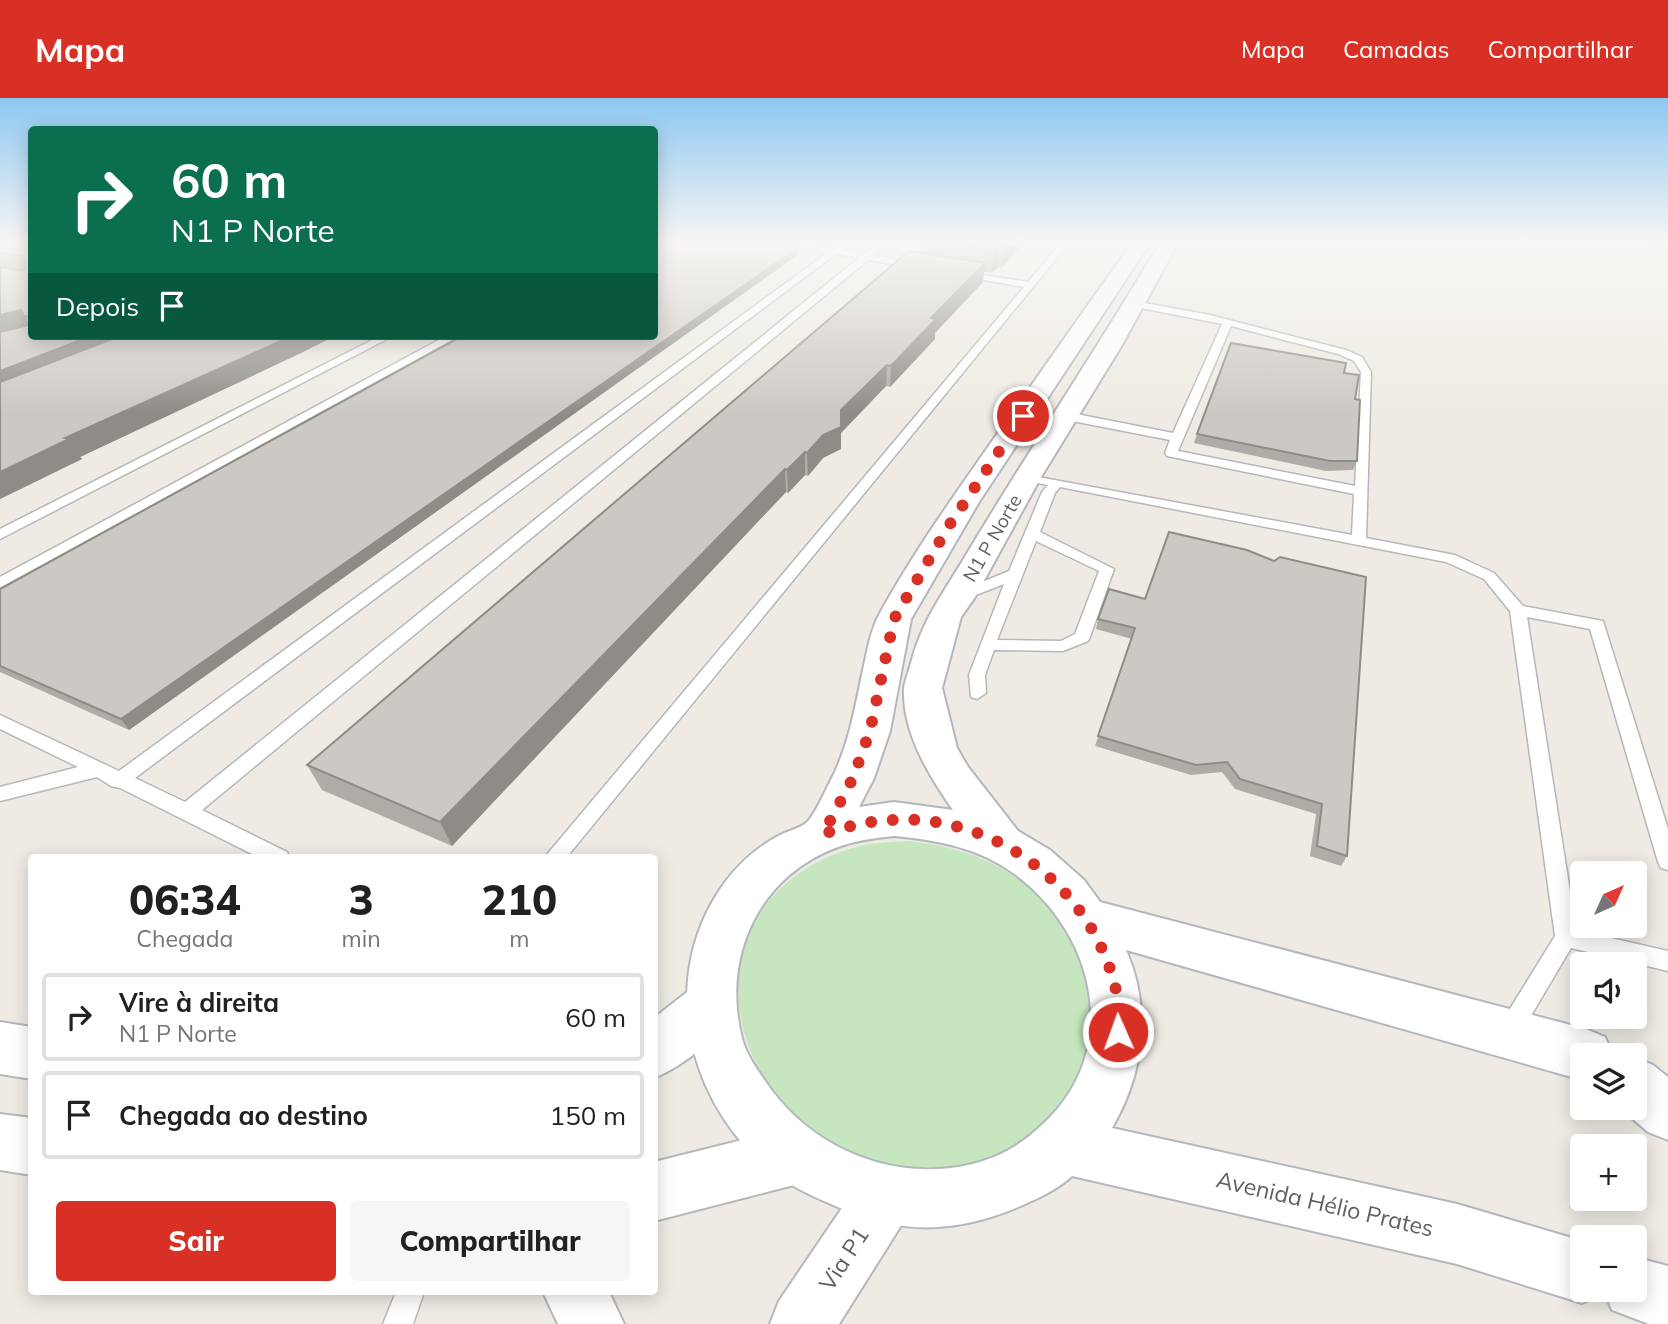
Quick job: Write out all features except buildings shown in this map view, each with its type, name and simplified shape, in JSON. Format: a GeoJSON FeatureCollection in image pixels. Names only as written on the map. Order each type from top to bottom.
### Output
{"type":"FeatureCollection","features":[{"type":"Feature","properties":{"kind":"main road","name":"N1 P Norte"},"geometry":{"type":"LineString","coordinates":[[823,834],[853,778],[870,731],[894,619],[964,502],[1102,300]]}},
{"type":"Feature","properties":{"kind":"main road","name":"N1 P Norte"},"geometry":{"type":"LineString","coordinates":[[1002,844],[953,778],[937,748],[923,688],[933,647],[944,616],[1042,480],[1066,416],[1136,300]]}},
{"type":"Feature","properties":{"kind":"main road"},"geometry":{"type":"LineString","coordinates":[[894,819],[931,821],[967,829],[1002,844],[1034,863],[1063,889],[1088,919],[1105,954],[1116,992],[1118,1032],[1111,1074],[1093,1112],[1066,1146],[1029,1173],[984,1191],[936,1199],[886,1195],[838,1180],[794,1156],[759,1123],[732,1086],[716,1046],[709,1006],[715,954],[722,930],[739,898],[763,871],[792,849],[823,834],[858,823],[894,819]]}},
{"type":"Feature","properties":{"kind":"main road"},"geometry":{"type":"LineString","coordinates":[[1088,919],[1570,1050]]}},
{"type":"Feature","properties":{"kind":"main road"},"geometry":{"type":"LineString","coordinates":[[658,1049],[709,1006]]}},
{"type":"Feature","properties":{"kind":"main road"},"geometry":{"type":"LineString","coordinates":[[0,1048],[28,1052]]}},
{"type":"Feature","properties":{"kind":"main road"},"geometry":{"type":"LineString","coordinates":[[1647,1071],[1668,1077]]}},
{"type":"Feature","properties":{"kind":"main road"},"geometry":{"type":"LineString","coordinates":[[1647,1095],[1668,1112]]}},
{"type":"Feature","properties":{"kind":"main road"},"geometry":{"type":"LineString","coordinates":[[0,1142],[28,1146]]}},
{"type":"Feature","properties":{"kind":"main road","name":"Avenida Hélio Prates"},"geometry":{"type":"LineString","coordinates":[[1066,1146],[1457,1234],[1570,1268]]}},
{"type":"Feature","properties":{"kind":"main road"},"geometry":{"type":"LineString","coordinates":[[658,1191],[794,1156]]}},
{"type":"Feature","properties":{"kind":"main road","name":"Via P1"},"geometry":{"type":"LineString","coordinates":[[803,1324],[886,1195]]}},
{"type":"Feature","properties":{"kind":"main road"},"geometry":{"type":"LineString","coordinates":[[1647,1292],[1668,1298]]}},
{"type":"Feature","properties":{"kind":"main road"},"geometry":{"type":"LineString","coordinates":[[577,1295],[592,1324]]}},
{"type":"Feature","properties":{"kind":"lane"},"geometry":{"type":"LineString","coordinates":[[118,781],[768,300]]}},
{"type":"Feature","properties":{"kind":"lane"},"geometry":{"type":"LineString","coordinates":[[188,810],[812,300]]}},
{"type":"Feature","properties":{"kind":"lane"},"geometry":{"type":"LineString","coordinates":[[557,854],[1018,300]]}},
{"type":"Feature","properties":{"kind":"lane"},"geometry":{"type":"LineString","coordinates":[[1134,304],[1227,323],[1342,352],[1358,359],[1366,372],[1359,539]]}},
{"type":"Feature","properties":{"kind":"lane"},"geometry":{"type":"LineString","coordinates":[[1227,323],[1171,453],[1361,491]]}},
{"type":"Feature","properties":{"kind":"lane"},"geometry":{"type":"LineString","coordinates":[[0,535],[380,340]]}},
{"type":"Feature","properties":{"kind":"lane"},"geometry":{"type":"LineString","coordinates":[[0,583],[447,340]]}},
{"type":"Feature","properties":{"kind":"lane"},"geometry":{"type":"LineString","coordinates":[[1066,416],[1178,438]]}},
{"type":"Feature","properties":{"kind":"lane"},"geometry":{"type":"LineString","coordinates":[[976,693],[976,675],[1014,574],[1049,492],[1042,480]]}},
{"type":"Feature","properties":{"kind":"lane"},"geometry":{"type":"LineString","coordinates":[[1042,480],[1450,558],[1489,576],[1518,610],[1566,937],[1508,1033]]}},
{"type":"Feature","properties":{"kind":"lane"},"geometry":{"type":"LineString","coordinates":[[989,645],[1063,646],[1082,637],[1107,569],[1031,533]]}},
{"type":"Feature","properties":{"kind":"lane"},"geometry":{"type":"LineString","coordinates":[[958,597],[1014,574]]}},
{"type":"Feature","properties":{"kind":"lane"},"geometry":{"type":"LineString","coordinates":[[1518,610],[1597,625],[1668,862]]}},
{"type":"Feature","properties":{"kind":"lane"},"geometry":{"type":"LineString","coordinates":[[0,721],[118,781],[188,810],[272,854]]}},
{"type":"Feature","properties":{"kind":"lane"},"geometry":{"type":"LineString","coordinates":[[0,794],[96,770]]}},
{"type":"Feature","properties":{"kind":"lane"},"geometry":{"type":"LineString","coordinates":[[1566,937],[1668,961]]}},
{"type":"Feature","properties":{"kind":"lane"},"geometry":{"type":"LineString","coordinates":[[398,1324],[409,1295]]}},
{"type":"Feature","properties":{"kind":"green space"},"geometry":{"type":"Polygon","coordinates":[[[910,841],[957,850],[990,862],[1044,901],[1073,942],[1088,988],[1089,1034],[1076,1079],[1050,1118],[1011,1148],[946,1168],[905,1167],[866,1158],[854,1154],[807,1126],[772,1089],[749,1046],[739,1000],[743,954],[761,911],[796,876],[846,850],[877,843],[910,841]]]}},
{"type":"Feature","properties":{"kind":"route"},"geometry":{"type":"LineString","coordinates":[[1023,416],[950,524],[894,619],[870,731],[853,778],[823,834],[858,823],[894,819],[931,821],[967,829],[1002,844],[1034,863],[1063,889],[1088,919],[1105,954],[1116,992],[1118,1032]]}}]}
